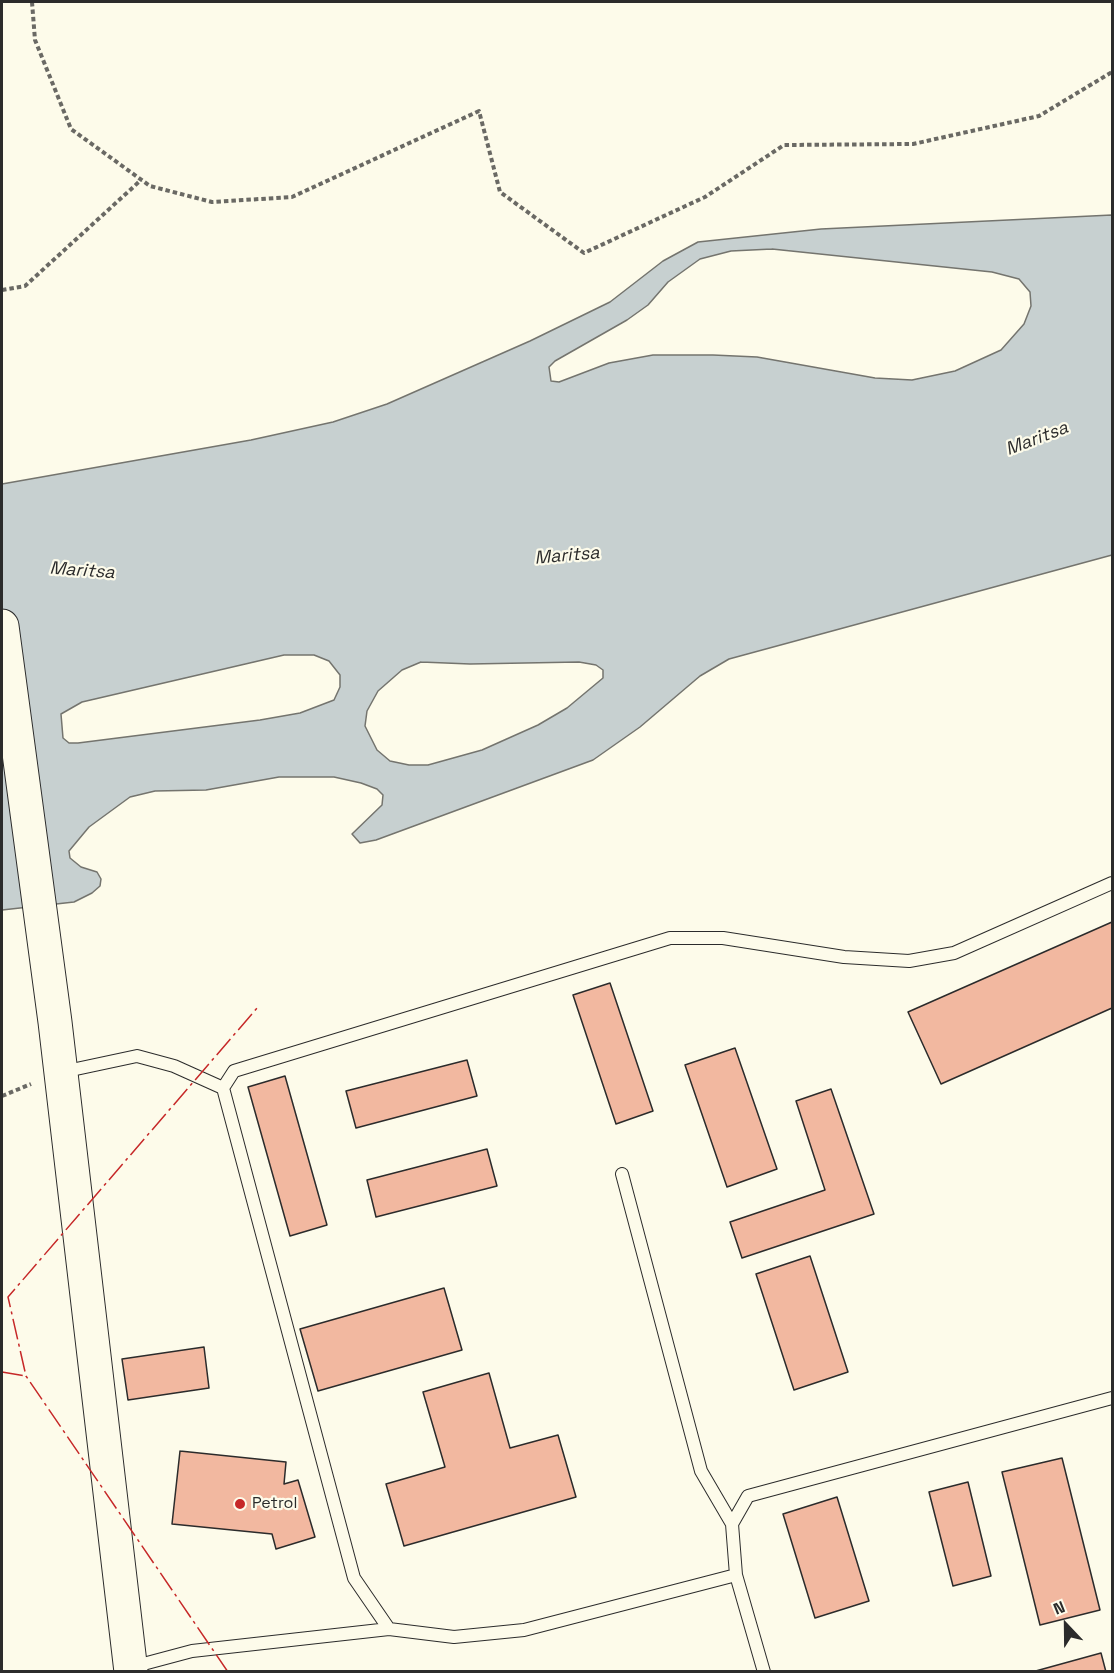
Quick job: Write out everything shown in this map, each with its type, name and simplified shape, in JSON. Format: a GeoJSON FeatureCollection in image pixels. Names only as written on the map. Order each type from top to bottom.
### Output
{"type":"FeatureCollection","features":[{"type":"Feature","properties":{"kind":"main road"},"geometry":{"type":"LineString","coordinates":[[2,626],[55,1022],[131,1669]]}},
{"type":"Feature","properties":{"kind":"lane"},"geometry":{"type":"LineString","coordinates":[[389,1629],[354,1578],[223,1088],[234,1071],[670,938],[723,938],[844,957],[909,962],[954,953],[1113,883]]}},
{"type":"Feature","properties":{"kind":"lane"},"geometry":{"type":"LineString","coordinates":[[61,1072],[137,1056],[174,1066],[223,1088]]}},
{"type":"Feature","properties":{"kind":"lane"},"geometry":{"type":"LineString","coordinates":[[622,1174],[701,1471],[732,1524],[736,1575],[764,1671]]}},
{"type":"Feature","properties":{"kind":"lane"},"geometry":{"type":"LineString","coordinates":[[732,1524],[748,1496],[1113,1398]]}},
{"type":"Feature","properties":{"kind":"lane"},"geometry":{"type":"LineString","coordinates":[[131,1669],[192,1652],[389,1629],[454,1637],[524,1630],[736,1575]]}},
{"type":"Feature","properties":{"kind":"path"},"geometry":{"type":"LineString","coordinates":[[32,2],[35,40],[71,129],[150,186],[212,202],[292,197],[479,111],[500,192],[584,252],[705,197],[784,145],[913,144],[1039,116],[1113,72]]}},
{"type":"Feature","properties":{"kind":"path"},"geometry":{"type":"LineString","coordinates":[[2,290],[25,286],[141,180]]}},
{"type":"Feature","properties":{"kind":"water","name":"Maritsa"},"geometry":{"type":"Polygon","coordinates":[[[1112,215],[1112,555],[729,659],[700,676],[640,727],[593,760],[376,840],[360,843],[352,834],[382,805],[383,795],[377,789],[361,783],[334,777],[279,777],[206,790],[155,791],[130,797],[89,827],[69,851],[70,858],[81,867],[97,872],[101,879],[100,886],[74,902],[2,910],[2,484],[251,440],[333,422],[387,404],[530,341],[610,302],[663,261],[698,242],[821,229],[1112,215]],[[772,249],[731,251],[700,259],[668,282],[648,305],[627,320],[555,361],[549,367],[551,381],[559,382],[609,363],[653,355],[757,357],[875,378],[912,380],[955,371],[1001,350],[1024,324],[1031,306],[1030,292],[1019,279],[992,272],[772,249]],[[284,655],[82,702],[61,714],[63,738],[69,743],[300,713],[334,700],[340,687],[340,675],[329,661],[314,655],[284,655]],[[421,662],[402,670],[378,691],[367,711],[365,726],[377,750],[390,761],[409,765],[428,765],[482,750],[538,725],[567,708],[603,678],[603,670],[596,665],[579,662],[470,664],[421,662]]]}},
{"type":"Feature","properties":{"kind":"building"},"geometry":{"type":"Polygon","coordinates":[[[1112,922],[1112,1008],[941,1084],[908,1012],[1112,922]]]}},
{"type":"Feature","properties":{"kind":"building"},"geometry":{"type":"Polygon","coordinates":[[[610,983],[653,1111],[616,1124],[573,995],[610,983]]]}},
{"type":"Feature","properties":{"kind":"building"},"geometry":{"type":"Polygon","coordinates":[[[735,1048],[777,1169],[727,1187],[685,1065],[735,1048]]]}},
{"type":"Feature","properties":{"kind":"building"},"geometry":{"type":"Polygon","coordinates":[[[467,1060],[477,1096],[356,1128],[346,1091],[467,1060]]]}},
{"type":"Feature","properties":{"kind":"building"},"geometry":{"type":"Polygon","coordinates":[[[285,1076],[327,1225],[290,1236],[248,1087],[285,1076]]]}},
{"type":"Feature","properties":{"kind":"building"},"geometry":{"type":"Polygon","coordinates":[[[831,1089],[874,1214],[742,1258],[730,1222],[825,1190],[796,1101],[831,1089]]]}},
{"type":"Feature","properties":{"kind":"building"},"geometry":{"type":"Polygon","coordinates":[[[487,1149],[497,1186],[376,1217],[367,1180],[487,1149]]]}},
{"type":"Feature","properties":{"kind":"building"},"geometry":{"type":"Polygon","coordinates":[[[810,1256],[848,1372],[794,1390],[756,1274],[810,1256]]]}},
{"type":"Feature","properties":{"kind":"building"},"geometry":{"type":"Polygon","coordinates":[[[444,1288],[462,1350],[318,1391],[300,1329],[444,1288]]]}},
{"type":"Feature","properties":{"kind":"building"},"geometry":{"type":"Polygon","coordinates":[[[204,1347],[209,1388],[128,1400],[122,1359],[204,1347]]]}},
{"type":"Feature","properties":{"kind":"building"},"geometry":{"type":"Polygon","coordinates":[[[489,1373],[510,1448],[558,1435],[576,1497],[404,1546],[386,1484],[445,1467],[423,1392],[489,1373]]]}},
{"type":"Feature","properties":{"kind":"building","name":"Petrol"},"geometry":{"type":"Polygon","coordinates":[[[180,1451],[286,1462],[284,1484],[298,1480],[315,1537],[276,1549],[272,1534],[172,1524],[180,1451]]]}},
{"type":"Feature","properties":{"kind":"building"},"geometry":{"type":"Polygon","coordinates":[[[1062,1458],[1100,1610],[1040,1625],[1002,1472],[1062,1458]]]}},
{"type":"Feature","properties":{"kind":"building"},"geometry":{"type":"Polygon","coordinates":[[[968,1482],[991,1576],[953,1586],[929,1492],[968,1482]]]}},
{"type":"Feature","properties":{"kind":"building"},"geometry":{"type":"Polygon","coordinates":[[[837,1497],[869,1601],[815,1618],[783,1514],[837,1497]]]}},
{"type":"Feature","properties":{"kind":"building"},"geometry":{"type":"Polygon","coordinates":[[[1101,1653],[1106,1672],[1032,1672],[1101,1653]]]}},
{"type":"Feature","properties":{"kind":"power"},"geometry":{"type":"LineString","coordinates":[[228,1672],[26,1376],[8,1297],[258,1007]]}},
{"type":"Feature","properties":{"kind":"power"},"geometry":{"type":"LineString","coordinates":[[2,1372],[26,1376]]}},
{"type":"Feature","properties":{"kind":"place","name":"Petrol"},"geometry":{"type":"Point","coordinates":[240,1504]}}]}
